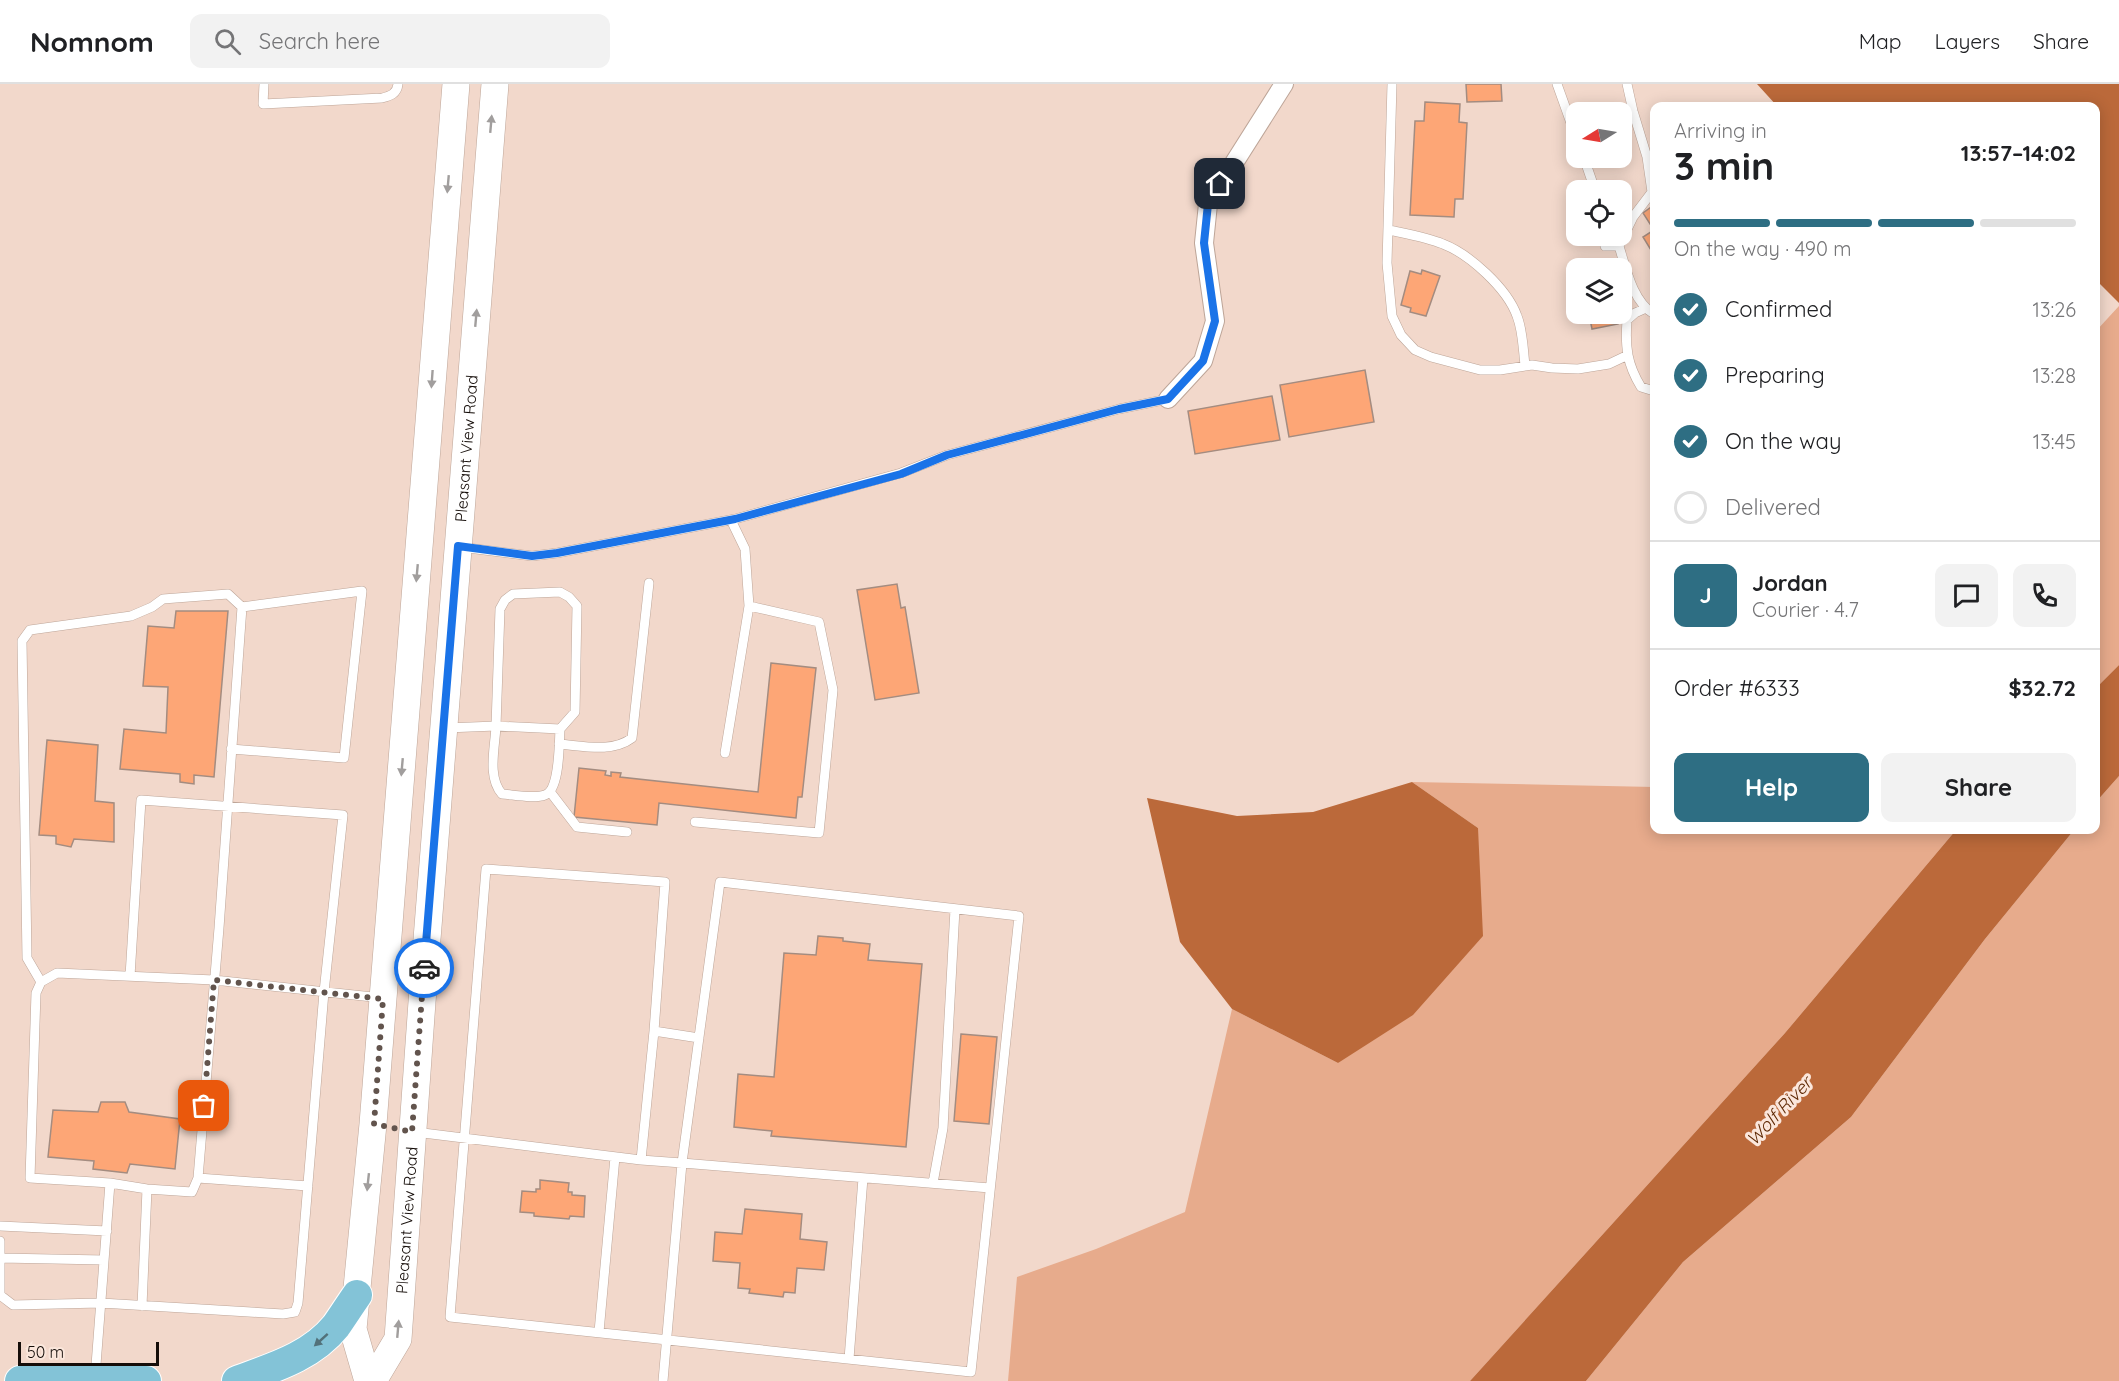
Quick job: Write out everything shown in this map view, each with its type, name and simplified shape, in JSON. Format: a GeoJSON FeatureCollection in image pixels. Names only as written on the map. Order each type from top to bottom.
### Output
{"type":"FeatureCollection","features":[{"type":"Feature","properties":{"kind":"main road"},"geometry":{"type":"LineString","coordinates":[[368,1381],[353,1329],[374,1124],[456,84]]}},
{"type":"Feature","properties":{"kind":"main road","name":"Pleasant View Road"},"geometry":{"type":"LineString","coordinates":[[373,1381],[398,1339],[443,728],[495,84]]}},
{"type":"Feature","properties":{"kind":"main road"},"geometry":{"type":"LineString","coordinates":[[435,346],[473,351]]}},
{"type":"Feature","properties":{"kind":"main road"},"geometry":{"type":"LineString","coordinates":[[374,1124],[412,1132]]}},
{"type":"Feature","properties":{"kind":"main road"},"geometry":{"type":"LineString","coordinates":[[237,1381],[288,1363],[313,1348],[334,1328],[357,1295]]}},
{"type":"Feature","properties":{"kind":"main road"},"geometry":{"type":"LineString","coordinates":[[20,1381],[146,1381]]}},
{"type":"Feature","properties":{"kind":"street"},"geometry":{"type":"LineString","coordinates":[[1168,399],[1203,361],[1215,321],[1204,243],[1208,204],[1284,84]]}},
{"type":"Feature","properties":{"kind":"lane"},"geometry":{"type":"LineString","coordinates":[[264,84],[263,104],[382,98],[392,95],[398,84]]}},
{"type":"Feature","properties":{"kind":"lane"},"geometry":{"type":"LineString","coordinates":[[1392,84],[1387,263],[1392,316],[1401,335],[1415,350],[1431,357],[1480,370],[1500,370],[1525,365],[1578,369],[1609,364],[1628,355]]}},
{"type":"Feature","properties":{"kind":"lane"},"geometry":{"type":"LineString","coordinates":[[1557,84],[1566,109]]}},
{"type":"Feature","properties":{"kind":"lane"},"geometry":{"type":"LineString","coordinates":[[1627,84],[1647,158],[1650,178]]}},
{"type":"Feature","properties":{"kind":"lane"},"geometry":{"type":"LineString","coordinates":[[1632,219],[1650,195]]}},
{"type":"Feature","properties":{"kind":"lane"},"geometry":{"type":"LineString","coordinates":[[1389,230],[1441,243],[1459,251],[1500,288],[1518,317],[1525,365]]}},
{"type":"Feature","properties":{"kind":"lane"},"geometry":{"type":"LineString","coordinates":[[1618,246],[1644,309],[1650,312]]}},
{"type":"Feature","properties":{"kind":"lane"},"geometry":{"type":"LineString","coordinates":[[1644,309],[1627,320],[1625,343],[1631,370],[1641,387],[1650,390]]}},
{"type":"Feature","properties":{"kind":"lane"},"geometry":{"type":"LineString","coordinates":[[458,546],[532,556],[731,520],[901,474],[947,455],[1119,409],[1168,399]]}},
{"type":"Feature","properties":{"kind":"lane"},"geometry":{"type":"LineString","coordinates":[[725,753],[748,606],[745,549],[731,520]]}},
{"type":"Feature","properties":{"kind":"lane"},"geometry":{"type":"LineString","coordinates":[[559,744],[612,747],[624,744],[633,738],[649,583]]}},
{"type":"Feature","properties":{"kind":"lane"},"geometry":{"type":"LineString","coordinates":[[231,749],[344,758],[362,591],[242,607]]}},
{"type":"Feature","properties":{"kind":"lane"},"geometry":{"type":"LineString","coordinates":[[560,592],[569,597],[577,606],[575,712],[560,729],[559,744],[555,784],[550,793],[543,796],[502,794],[493,778],[500,609],[505,600],[513,594],[560,592]]}},
{"type":"Feature","properties":{"kind":"lane"},"geometry":{"type":"LineString","coordinates":[[41,982],[27,958],[22,641],[30,630],[131,616],[152,607],[163,599],[228,594],[242,607]]}},
{"type":"Feature","properties":{"kind":"lane"},"geometry":{"type":"LineString","coordinates":[[695,822],[819,833],[833,690],[819,622],[748,606]]}},
{"type":"Feature","properties":{"kind":"lane"},"geometry":{"type":"LineString","coordinates":[[242,607],[214,980],[198,1178],[192,1192],[147,1189],[110,1183],[30,1178],[36,993],[41,982],[57,973],[214,980],[383,999]]}},
{"type":"Feature","properties":{"kind":"lane"},"geometry":{"type":"LineString","coordinates":[[443,728],[496,726],[560,729]]}},
{"type":"Feature","properties":{"kind":"lane"},"geometry":{"type":"LineString","coordinates":[[550,793],[577,827],[627,832]]}},
{"type":"Feature","properties":{"kind":"lane"},"geometry":{"type":"LineString","coordinates":[[0,1241],[0,1295],[13,1305],[101,1303],[284,1314],[295,1312],[298,1303],[324,992],[343,815],[141,800],[130,976]]}},
{"type":"Feature","properties":{"kind":"lane"},"geometry":{"type":"LineString","coordinates":[[641,1160],[654,1031],[665,882],[486,869],[450,1317],[668,1339],[971,1372],[1019,916],[720,882],[682,1163],[668,1339],[663,1381]]}},
{"type":"Feature","properties":{"kind":"lane"},"geometry":{"type":"LineString","coordinates":[[933,1183],[943,1128],[955,909]]}},
{"type":"Feature","properties":{"kind":"lane"},"geometry":{"type":"LineString","coordinates":[[654,1031],[699,1038]]}},
{"type":"Feature","properties":{"kind":"lane"},"geometry":{"type":"LineString","coordinates":[[412,1132],[641,1160],[990,1188]]}},
{"type":"Feature","properties":{"kind":"lane"},"geometry":{"type":"LineString","coordinates":[[599,1332],[615,1156]]}},
{"type":"Feature","properties":{"kind":"lane"},"geometry":{"type":"LineString","coordinates":[[198,1178],[308,1186]]}},
{"type":"Feature","properties":{"kind":"lane"},"geometry":{"type":"LineString","coordinates":[[849,1359],[863,1178]]}},
{"type":"Feature","properties":{"kind":"lane"},"geometry":{"type":"LineString","coordinates":[[95,1380],[110,1183]]}},
{"type":"Feature","properties":{"kind":"lane"},"geometry":{"type":"LineString","coordinates":[[142,1305],[147,1189]]}},
{"type":"Feature","properties":{"kind":"lane"},"geometry":{"type":"LineString","coordinates":[[0,1226],[106,1231]]}},
{"type":"Feature","properties":{"kind":"lane"},"geometry":{"type":"LineString","coordinates":[[0,1258],[104,1260]]}},
{"type":"Feature","properties":{"kind":"shaded area"},"geometry":{"type":"Polygon","coordinates":[[[2119,306],[2119,665],[2100,684],[2100,327],[2119,306]]]}},
{"type":"Feature","properties":{"kind":"shaded area"},"geometry":{"type":"Polygon","coordinates":[[[2119,776],[2119,1381],[1586,1381],[1683,1262],[1851,1117],[1985,939],[2071,834],[2100,834],[2100,797],[2119,776]]]}},
{"type":"Feature","properties":{"kind":"shaded area"},"geometry":{"type":"Polygon","coordinates":[[[1412,782],[1650,787],[1650,834],[1953,834],[1785,1033],[1470,1381],[1008,1381],[1017,1277],[1096,1249],[1185,1212],[1232,1009],[1338,1063],[1478,828],[1412,782]]]}},
{"type":"Feature","properties":{"kind":"water"},"geometry":{"type":"Polygon","coordinates":[[[1757,84],[2119,84],[2119,303],[2100,284],[2100,102],[1773,102],[1757,84]]]}},
{"type":"Feature","properties":{"kind":"water"},"geometry":{"type":"Polygon","coordinates":[[[2119,665],[2119,776],[2100,797],[2100,684],[2119,665]]]}},
{"type":"Feature","properties":{"kind":"water"},"geometry":{"type":"Polygon","coordinates":[[[1412,782],[1478,828],[1483,936],[1413,1015],[1338,1063],[1232,1009],[1180,942],[1147,798],[1237,816],[1313,812],[1412,782]]]}},
{"type":"Feature","properties":{"kind":"water","name":"Wolf River"},"geometry":{"type":"Polygon","coordinates":[[[1953,834],[2071,834],[1985,939],[1851,1117],[1683,1262],[1586,1381],[1470,1381],[1785,1033],[1953,834]]]}},
{"type":"Feature","properties":{"kind":"building"},"geometry":{"type":"Polygon","coordinates":[[[1466,84],[1501,84],[1502,101],[1467,102],[1466,84]]]}},
{"type":"Feature","properties":{"kind":"building"},"geometry":{"type":"Polygon","coordinates":[[[1425,102],[1460,104],[1459,122],[1467,123],[1463,199],[1455,199],[1454,217],[1410,215],[1415,121],[1424,121],[1425,102]]]}},
{"type":"Feature","properties":{"kind":"building"},"geometry":{"type":"Polygon","coordinates":[[[1650,208],[1650,224],[1643,213],[1650,208]]]}},
{"type":"Feature","properties":{"kind":"building"},"geometry":{"type":"Polygon","coordinates":[[[1650,233],[1650,248],[1643,237],[1650,233]]]}},
{"type":"Feature","properties":{"kind":"building"},"geometry":{"type":"Polygon","coordinates":[[[1422,270],[1440,276],[1426,316],[1410,312],[1411,308],[1401,305],[1410,271],[1421,274],[1422,270]]]}},
{"type":"Feature","properties":{"kind":"building"},"geometry":{"type":"Polygon","coordinates":[[[1591,324],[1618,324],[1592,329],[1591,324]]]}},
{"type":"Feature","properties":{"kind":"building"},"geometry":{"type":"Polygon","coordinates":[[[1365,370],[1374,422],[1289,437],[1280,385],[1365,370]]]}},
{"type":"Feature","properties":{"kind":"building"},"geometry":{"type":"Polygon","coordinates":[[[1272,396],[1280,440],[1195,454],[1188,411],[1272,396]]]}},
{"type":"Feature","properties":{"kind":"building"},"geometry":{"type":"Polygon","coordinates":[[[897,584],[901,608],[905,607],[919,693],[875,700],[857,590],[897,584]]]}},
{"type":"Feature","properties":{"kind":"building"},"geometry":{"type":"Polygon","coordinates":[[[176,611],[228,611],[214,777],[194,775],[194,784],[180,782],[180,774],[120,769],[124,729],[166,733],[168,687],[143,686],[148,626],[174,628],[176,611]]]}},
{"type":"Feature","properties":{"kind":"building"},"geometry":{"type":"Polygon","coordinates":[[[771,663],[816,668],[802,797],[798,797],[796,818],[659,803],[657,825],[574,817],[579,768],[606,771],[605,775],[611,776],[611,772],[621,773],[620,777],[758,792],[771,663]]]}},
{"type":"Feature","properties":{"kind":"building"},"geometry":{"type":"Polygon","coordinates":[[[47,740],[98,745],[95,801],[114,803],[114,842],[74,839],[71,847],[56,844],[56,836],[39,835],[47,740]]]}},
{"type":"Feature","properties":{"kind":"building"},"geometry":{"type":"Polygon","coordinates":[[[818,936],[843,938],[843,941],[870,944],[868,960],[922,964],[906,1147],[771,1136],[772,1131],[734,1127],[738,1074],[774,1077],[784,953],[816,955],[818,936]]]}},
{"type":"Feature","properties":{"kind":"building"},"geometry":{"type":"Polygon","coordinates":[[[961,1034],[997,1037],[989,1124],[954,1121],[961,1034]]]}},
{"type":"Feature","properties":{"kind":"building"},"geometry":{"type":"Polygon","coordinates":[[[101,1102],[125,1102],[129,1112],[180,1119],[175,1169],[130,1164],[127,1173],[93,1169],[94,1161],[48,1157],[53,1110],[98,1112],[101,1102]]]}},
{"type":"Feature","properties":{"kind":"building"},"geometry":{"type":"Polygon","coordinates":[[[540,1180],[569,1183],[568,1192],[572,1192],[572,1195],[585,1196],[584,1217],[570,1216],[569,1219],[534,1216],[534,1213],[520,1212],[522,1191],[536,1192],[536,1189],[540,1189],[540,1180]]]}},
{"type":"Feature","properties":{"kind":"building"},"geometry":{"type":"Polygon","coordinates":[[[745,1209],[802,1214],[800,1239],[827,1242],[824,1270],[797,1268],[795,1293],[784,1292],[783,1297],[749,1293],[750,1289],[738,1288],[740,1263],[713,1261],[715,1232],[742,1234],[745,1209]]]}},
{"type":"Feature","properties":{"kind":"way so far"},"geometry":{"type":"LineString","coordinates":[[204,1106],[214,980],[383,999],[374,1124],[412,1132],[424,968]]}},
{"type":"Feature","properties":{"kind":"route"},"geometry":{"type":"LineString","coordinates":[[424,968],[458,546],[532,556],[735,519],[901,474],[947,455],[1119,409],[1168,399],[1203,361],[1215,321],[1204,243],[1208,204],[1220,184]]}}]}
